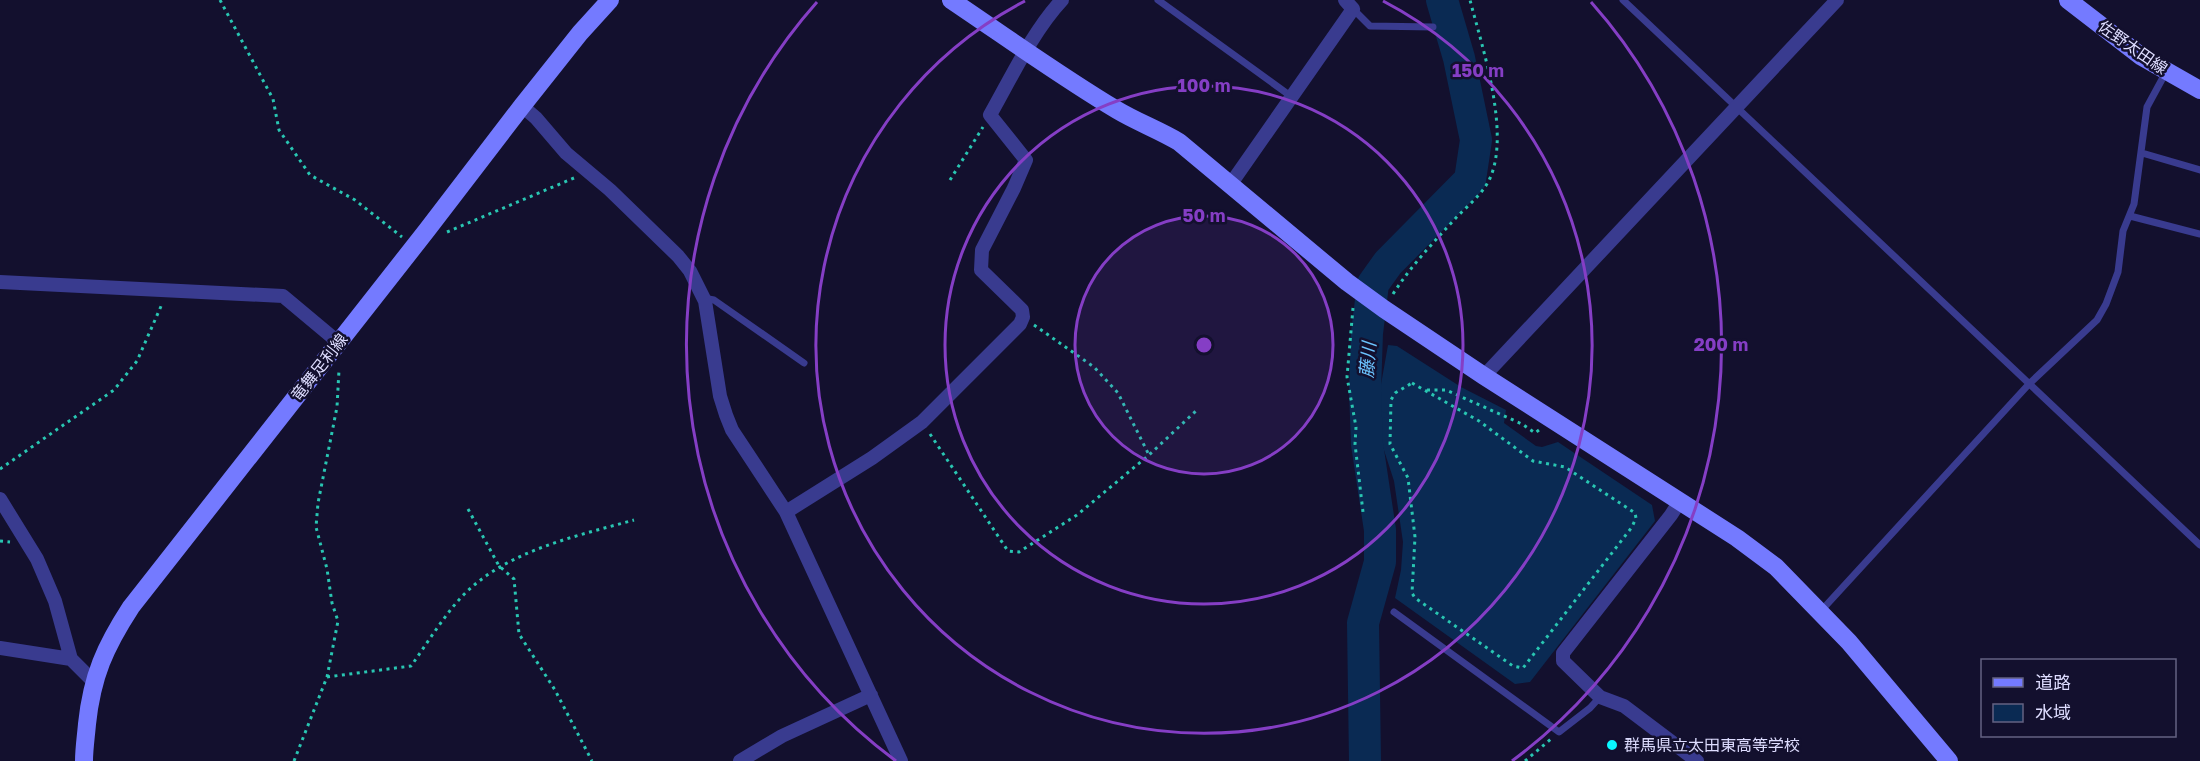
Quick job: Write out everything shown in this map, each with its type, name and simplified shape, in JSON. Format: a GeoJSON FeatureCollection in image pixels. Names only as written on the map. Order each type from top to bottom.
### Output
{"type":"FeatureCollection","features":[{"type":"Feature","properties":{"kind":"street","name":"竜舞足利線"},"geometry":{"type":"LineString","coordinates":[[84,761],[93,681],[106,651],[131,607],[522,106],[580,33],[610,0]]}},
{"type":"Feature","properties":{"kind":"street"},"geometry":{"type":"LineString","coordinates":[[951,0],[1026,52],[1120,112],[1158,129],[1179,142],[1382,308],[1737,538],[1776,567],[1849,642],[1949,761]]}},
{"type":"Feature","properties":{"kind":"street"},"geometry":{"type":"LineString","coordinates":[[786,512],[872,458],[922,422],[1020,324],[1023,317],[1022,310],[981,270],[982,250],[1026,160],[990,115],[1026,52],[1062,0]]}},
{"type":"Feature","properties":{"kind":"street"},"geometry":{"type":"LineString","coordinates":[[1484,376],[1837,0]]}},
{"type":"Feature","properties":{"kind":"street","name":"佐野太田線"},"geometry":{"type":"LineString","coordinates":[[2068,0],[2142,57],[2200,90]]}},
{"type":"Feature","properties":{"kind":"street"},"geometry":{"type":"LineString","coordinates":[[1230,185],[1292,97],[1349,4]]}},
{"type":"Feature","properties":{"kind":"street"},"geometry":{"type":"LineString","coordinates":[[522,106],[583,168],[610,190],[678,256],[690,272],[704,298],[720,396],[732,430],[786,512],[901,761]]}},
{"type":"Feature","properties":{"kind":"street"},"geometry":{"type":"LineString","coordinates":[[0,282],[283,296],[338,342]]}},
{"type":"Feature","properties":{"kind":"street"},"geometry":{"type":"LineString","coordinates":[[0,499],[37,559],[55,601],[71,658],[93,681]]}},
{"type":"Feature","properties":{"kind":"street"},"geometry":{"type":"LineString","coordinates":[[1680,501],[1563,653],[1563,661],[1600,697],[1624,706],[1697,761]]}},
{"type":"Feature","properties":{"kind":"street"},"geometry":{"type":"LineString","coordinates":[[0,648],[71,658]]}},
{"type":"Feature","properties":{"kind":"street"},"geometry":{"type":"LineString","coordinates":[[740,761],[782,736],[871,695]]}},
{"type":"Feature","properties":{"kind":"lane"},"geometry":{"type":"LineString","coordinates":[[1158,0],[1292,97]]}},
{"type":"Feature","properties":{"kind":"lane"},"geometry":{"type":"LineString","coordinates":[[1623,0],[2200,545]]}},
{"type":"Feature","properties":{"kind":"lane"},"geometry":{"type":"LineString","coordinates":[[1349,4],[1370,26],[1433,27]]}},
{"type":"Feature","properties":{"kind":"lane"},"geometry":{"type":"LineString","coordinates":[[1820,612],[2029,384],[2097,320],[2118,272],[2123,231],[2134,204],[2147,107],[2166,71]]}},
{"type":"Feature","properties":{"kind":"lane"},"geometry":{"type":"LineString","coordinates":[[2142,153],[2200,170]]}},
{"type":"Feature","properties":{"kind":"lane"},"geometry":{"type":"LineString","coordinates":[[2130,216],[2200,234]]}},
{"type":"Feature","properties":{"kind":"lane"},"geometry":{"type":"LineString","coordinates":[[704,298],[714,300],[804,363]]}},
{"type":"Feature","properties":{"kind":"lane"},"geometry":{"type":"LineString","coordinates":[[1394,612],[1559,732],[1590,708],[1600,697]]}},
{"type":"Feature","properties":{"kind":"path"},"geometry":{"type":"LineString","coordinates":[[220,0],[273,99],[279,130],[310,175],[356,200],[414,246]]}},
{"type":"Feature","properties":{"kind":"path"},"geometry":{"type":"LineString","coordinates":[[1382,308],[1412,265],[1485,186],[1497,157],[1498,144],[1490,78],[1470,0]]}},
{"type":"Feature","properties":{"kind":"path"},"geometry":{"type":"LineString","coordinates":[[950,180],[990,115]]}},
{"type":"Feature","properties":{"kind":"path"},"geometry":{"type":"LineString","coordinates":[[427,230],[451,232],[570,181],[583,168]]}},
{"type":"Feature","properties":{"kind":"path"},"geometry":{"type":"LineString","coordinates":[[0,470],[114,390],[137,361],[169,289]]}},
{"type":"Feature","properties":{"kind":"path"},"geometry":{"type":"LineString","coordinates":[[1356,289],[1347,377],[1356,427],[1355,444],[1363,512]]}},
{"type":"Feature","properties":{"kind":"path"},"geometry":{"type":"LineString","coordinates":[[1023,317],[1094,367],[1118,393],[1149,455]]}},
{"type":"Feature","properties":{"kind":"path"},"geometry":{"type":"LineString","coordinates":[[294,761],[327,677],[338,621],[316,527],[318,503],[337,407],[340,378],[338,342]]}},
{"type":"Feature","properties":{"kind":"path"},"geometry":{"type":"LineString","coordinates":[[1425,390],[1479,421],[1533,461],[1565,467],[1635,513],[1636,518],[1632,527],[1523,668],[1513,666],[1415,598],[1412,593],[1415,537],[1408,478],[1390,444],[1392,400],[1395,393],[1412,383],[1425,390],[1446,390],[1522,424],[1535,433],[1540,429]]}},
{"type":"Feature","properties":{"kind":"path"},"geometry":{"type":"LineString","coordinates":[[922,422],[1008,551],[1019,552],[1077,515],[1149,455],[1198,410]]}},
{"type":"Feature","properties":{"kind":"path"},"geometry":{"type":"LineString","coordinates":[[468,509],[499,566],[514,579],[519,634],[555,690],[592,761]]}},
{"type":"Feature","properties":{"kind":"path"},"geometry":{"type":"LineString","coordinates":[[327,677],[411,666],[458,601],[499,566],[567,539],[634,520]]}},
{"type":"Feature","properties":{"kind":"path"},"geometry":{"type":"LineString","coordinates":[[1525,761],[1559,732]]}},
{"type":"Feature","properties":{"kind":"water"},"geometry":{"type":"Polygon","coordinates":[[[1388,345],[1397,346],[1461,387],[1506,410],[1504,423],[1536,446],[1542,447],[1558,442],[1652,505],[1655,521],[1530,682],[1515,684],[1395,598],[1401,570],[1403,542],[1394,481],[1382,444],[1380,390],[1388,345]]]}},
{"type":"Feature","properties":{"kind":"waterway","name":"藤川"},"geometry":{"type":"LineString","coordinates":[[1365,761],[1363,623],[1380,562],[1380,530],[1367,444],[1365,391],[1367,333],[1373,284],[1388,263],[1470,180],[1476,140],[1459,58],[1442,0]]}},
{"type":"Feature","properties":{"kind":"waterway"},"geometry":{"type":"LineString","coordinates":[[1367,333],[1376,340]]}},
{"type":"Feature","properties":{"kind":"waterway"},"geometry":{"type":"LineString","coordinates":[[1366,411],[1385,415]]}},
{"type":"Feature","properties":{"kind":"place","name":"群馬県立太田東高等学校"},"geometry":{"type":"Point","coordinates":[1612,745]}}]}
